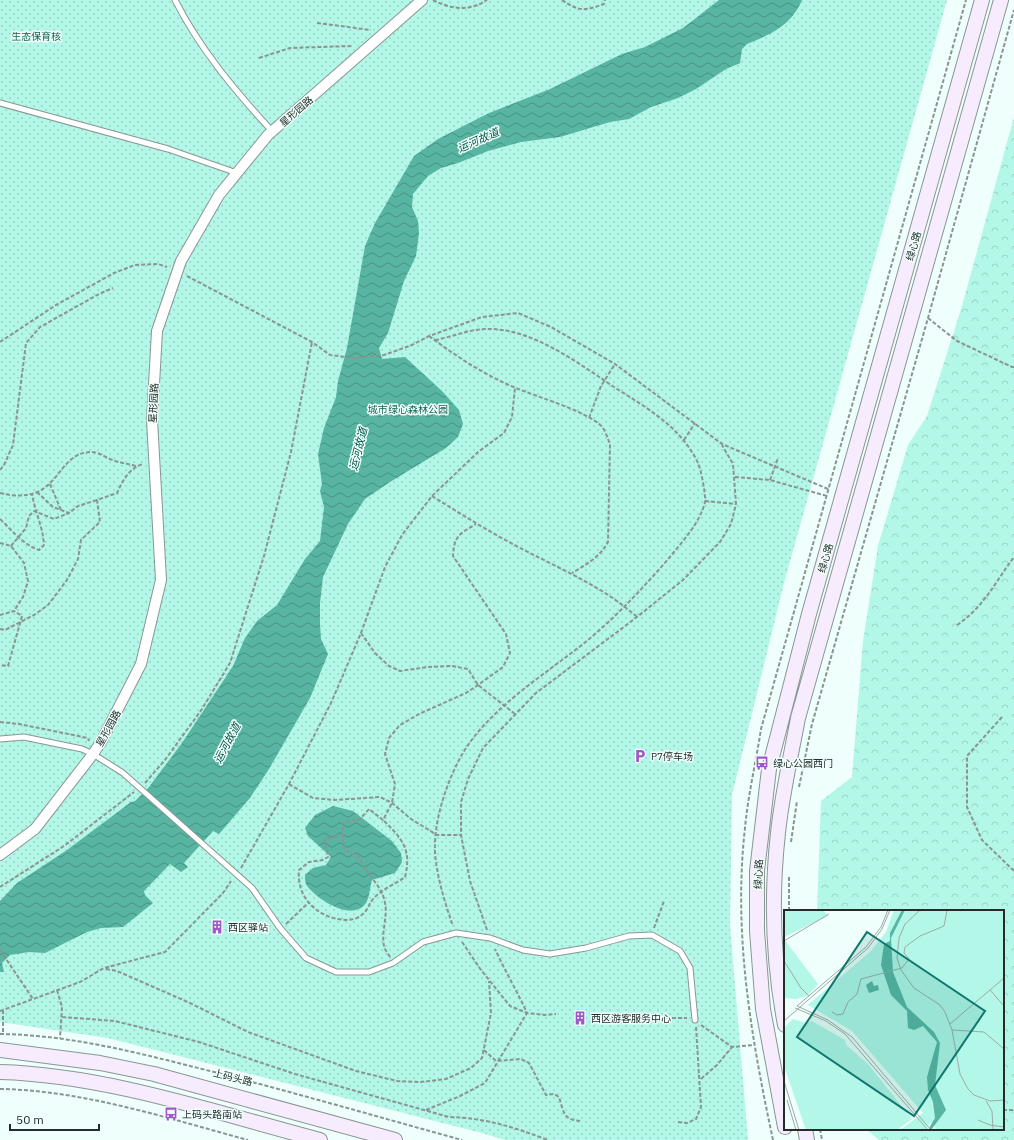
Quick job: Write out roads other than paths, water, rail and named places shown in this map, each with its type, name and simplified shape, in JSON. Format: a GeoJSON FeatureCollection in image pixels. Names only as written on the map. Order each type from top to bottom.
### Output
{"type":"FeatureCollection","features":[{"type":"Feature","properties":{"kind":"main road","name":"绿心路"},"geometry":{"type":"LineString","coordinates":[[784,1123],[763,1009],[757,931],[758,864],[769,769],[799,649],[982,0]]}},
{"type":"Feature","properties":{"kind":"main road","name":"绿心路"},"geometry":{"type":"LineString","coordinates":[[784,1017],[776,954],[774,889],[778,833],[798,718],[1001,0]]}},
{"type":"Feature","properties":{"kind":"main road","name":"上码头路"},"geometry":{"type":"LineString","coordinates":[[0,1050],[100,1063],[154,1074],[395,1140]]}},
{"type":"Feature","properties":{"kind":"main road"},"geometry":{"type":"LineString","coordinates":[[100,1063],[94,1074],[102,1084]]}},
{"type":"Feature","properties":{"kind":"main road"},"geometry":{"type":"LineString","coordinates":[[0,1072],[30,1072],[102,1084],[320,1140]]}},
{"type":"Feature","properties":{"kind":"main road","name":"绿心路"},"geometry":{"type":"LineString","coordinates":[[785,1130],[787,1140]]}},
{"type":"Feature","properties":{"kind":"main road"},"geometry":{"type":"LineString","coordinates":[[805,1130],[807,1140]]}},
{"type":"Feature","properties":{"kind":"street","name":"星形园路"},"geometry":{"type":"LineString","coordinates":[[0,855],[35,829],[93,754],[101,742],[141,664],[161,580],[152,420],[157,331],[181,261],[219,195],[272,131],[422,0]]}},
{"type":"Feature","properties":{"kind":"lane"},"geometry":{"type":"LineString","coordinates":[[175,0],[209,55],[242,98],[272,131]]}},
{"type":"Feature","properties":{"kind":"lane"},"geometry":{"type":"LineString","coordinates":[[0,103],[168,149],[237,173]]}},
{"type":"Feature","properties":{"kind":"lane"},"geometry":{"type":"LineString","coordinates":[[0,739],[24,737],[82,749],[93,754],[122,773],[141,788],[252,888],[280,928],[306,958],[336,972],[369,972],[393,963],[423,942],[456,933],[490,938],[523,950],[550,954],[586,948],[629,936],[652,935],[680,951],[690,968],[695,1020]]}},
{"type":"Feature","properties":{"kind":"water","name":"运河故道"},"geometry":{"type":"Polygon","coordinates":[[[719,0],[802,0],[786,23],[772,33],[747,44],[742,49],[740,63],[726,69],[696,89],[678,98],[651,107],[629,119],[610,122],[560,137],[521,142],[488,151],[441,168],[428,176],[413,194],[412,207],[418,221],[419,233],[416,256],[404,281],[388,333],[379,348],[382,359],[405,357],[442,391],[459,410],[463,424],[458,437],[446,448],[365,499],[348,524],[323,577],[320,603],[320,624],[321,639],[328,654],[310,698],[269,769],[250,798],[219,834],[213,831],[184,863],[188,867],[181,872],[170,864],[144,891],[145,895],[153,903],[123,927],[101,928],[87,932],[45,953],[29,952],[10,955],[2,963],[4,972],[0,972],[0,901],[17,883],[67,850],[131,802],[135,801],[149,787],[182,743],[233,666],[245,638],[257,621],[277,605],[305,559],[320,541],[324,507],[320,491],[322,484],[318,454],[324,428],[336,397],[338,381],[347,348],[365,246],[375,223],[414,156],[438,139],[489,113],[550,89],[622,54],[645,47],[683,28],[719,0]]]}},
{"type":"Feature","properties":{"kind":"water"},"geometry":{"type":"Polygon","coordinates":[[[333,806],[353,811],[392,841],[401,853],[402,862],[395,873],[372,880],[367,901],[361,908],[354,910],[337,908],[328,903],[313,892],[307,886],[305,881],[305,875],[313,868],[326,865],[331,857],[308,836],[305,828],[315,815],[333,806]]]}},
{"type":"Feature","properties":{"kind":"place","name":"P7停车场"},"geometry":{"type":"Point","coordinates":[640,756]}},
{"type":"Feature","properties":{"kind":"place","name":"绿心公园西门"},"geometry":{"type":"Point","coordinates":[762,763]}},
{"type":"Feature","properties":{"kind":"place","name":"西区驿站"},"geometry":{"type":"Point","coordinates":[217,927]}},
{"type":"Feature","properties":{"kind":"place","name":"西区游客服务中心"},"geometry":{"type":"Point","coordinates":[580,1018]}},
{"type":"Feature","properties":{"kind":"place","name":"上码头路南站"},"geometry":{"type":"Point","coordinates":[171,1114]}},
{"type":"Feature","properties":{"kind":"park label","name":"生态保育核"},"geometry":{"type":"Point","coordinates":[36,36]}},
{"type":"Feature","properties":{"kind":"park label","name":"城市绿心森林公园"},"geometry":{"type":"Point","coordinates":[408,409]}}]}
